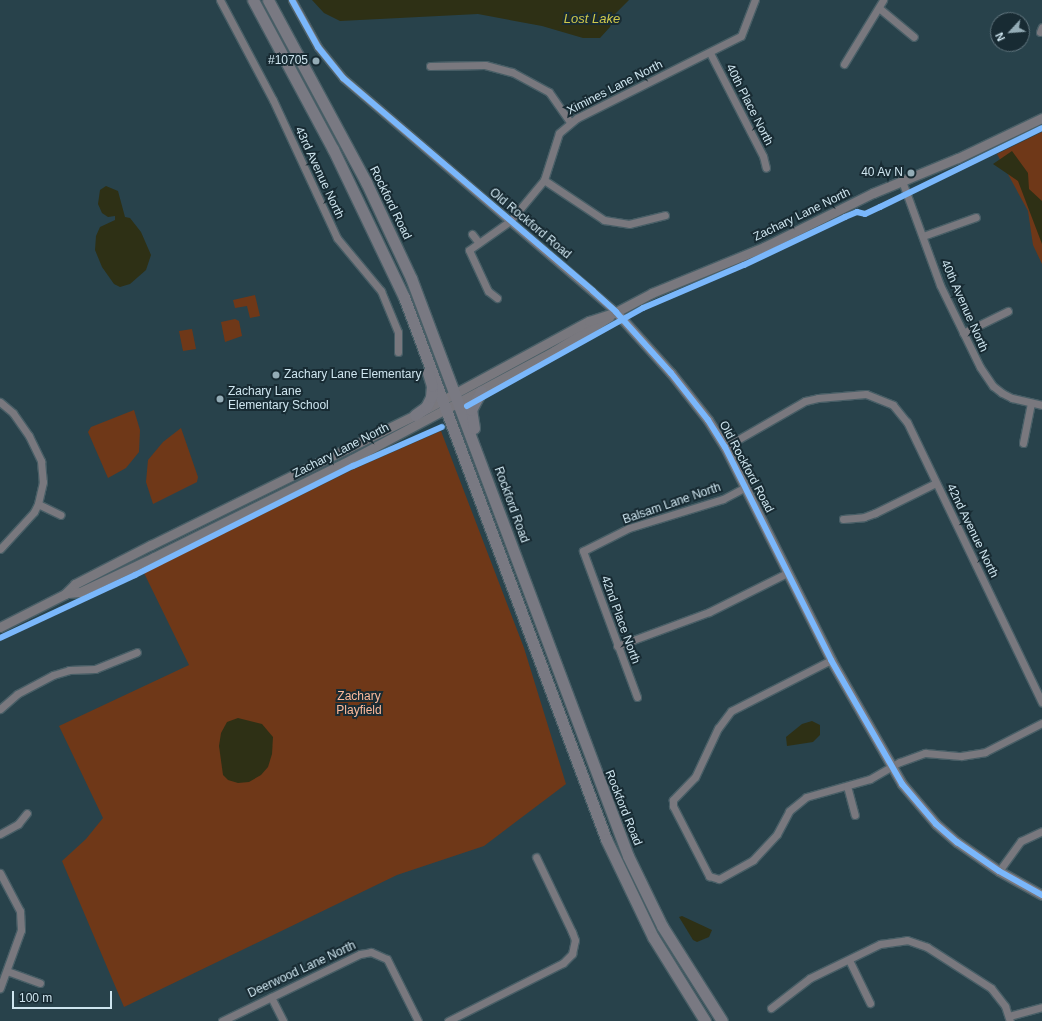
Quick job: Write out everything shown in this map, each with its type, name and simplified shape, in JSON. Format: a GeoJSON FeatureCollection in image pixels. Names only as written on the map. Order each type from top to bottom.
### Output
{"type":"FeatureCollection","features":[{"type":"Feature","properties":{"kind":"main road"},"geometry":{"type":"LineString","coordinates":[[253,0],[365,212],[418,330],[606,838],[647,925],[705,1021]]}},
{"type":"Feature","properties":{"kind":"main road","name":"Rockford Road"},"geometry":{"type":"LineString","coordinates":[[268,0],[385,222],[422,305],[622,843],[662,926],[722,1021]]}},
{"type":"Feature","properties":{"kind":"main road"},"geometry":{"type":"LineString","coordinates":[[415,415],[426,407],[431,397],[432,386],[418,330]]}},
{"type":"Feature","properties":{"kind":"main road"},"geometry":{"type":"LineString","coordinates":[[482,391],[473,403],[472,418],[499,493],[497,506]]}},
{"type":"Feature","properties":{"kind":"street","name":"43rd Avenue North"},"geometry":{"type":"LineString","coordinates":[[220,0],[273,100],[337,238],[381,291],[398,332],[398,352]]}},
{"type":"Feature","properties":{"kind":"street","name":"Old Rockford Road"},"geometry":{"type":"LineString","coordinates":[[292,0],[318,47],[343,78],[616,312],[676,379],[725,447],[831,660],[891,767],[917,804],[936,824],[999,871],[1042,895]]}},
{"type":"Feature","properties":{"kind":"street","name":"Ximines Lane North"},"geometry":{"type":"LineString","coordinates":[[497,298],[488,291],[469,250],[510,221],[544,180],[554,142],[570,122],[710,53],[741,36],[756,0]]}},
{"type":"Feature","properties":{"kind":"street"},"geometry":{"type":"LineString","coordinates":[[844,64],[883,0]]}},
{"type":"Feature","properties":{"kind":"street"},"geometry":{"type":"LineString","coordinates":[[879,8],[914,37]]}},
{"type":"Feature","properties":{"kind":"street","name":"40th Place North"},"geometry":{"type":"LineString","coordinates":[[710,53],[763,156],[766,168]]}},
{"type":"Feature","properties":{"kind":"street"},"geometry":{"type":"LineString","coordinates":[[430,66],[485,65],[512,72],[549,92],[570,122]]}},
{"type":"Feature","properties":{"kind":"street","name":"Zachary Lane North"},"geometry":{"type":"LineString","coordinates":[[0,627],[68,592],[75,584],[415,415],[589,321],[616,312],[652,293],[764,247],[902,181],[965,155],[1042,118]]}},
{"type":"Feature","properties":{"kind":"street"},"geometry":{"type":"LineString","coordinates":[[544,180],[604,220],[629,224],[665,215]]}},
{"type":"Feature","properties":{"kind":"street","name":"40th Avenue North"},"geometry":{"type":"LineString","coordinates":[[902,181],[940,285],[980,367],[993,386],[1012,398],[1042,405]]}},
{"type":"Feature","properties":{"kind":"street"},"geometry":{"type":"LineString","coordinates":[[923,236],[976,217]]}},
{"type":"Feature","properties":{"kind":"street"},"geometry":{"type":"LineString","coordinates":[[472,234],[479,243]]}},
{"type":"Feature","properties":{"kind":"street"},"geometry":{"type":"LineString","coordinates":[[963,334],[1008,311]]}},
{"type":"Feature","properties":{"kind":"street","name":"Zachary Lane North"},"geometry":{"type":"LineString","coordinates":[[68,592],[80,592],[154,557],[459,404],[593,330],[616,312]]}},
{"type":"Feature","properties":{"kind":"street"},"geometry":{"type":"LineString","coordinates":[[549,342],[554,352]]}},
{"type":"Feature","properties":{"kind":"street","name":"42nd Avenue North"},"geometry":{"type":"LineString","coordinates":[[725,447],[805,401],[859,394],[884,400],[901,413],[1042,702]]}},
{"type":"Feature","properties":{"kind":"street"},"geometry":{"type":"LineString","coordinates":[[0,402],[22,424],[41,461],[43,482],[38,504],[9,542],[0,550]]}},
{"type":"Feature","properties":{"kind":"street"},"geometry":{"type":"LineString","coordinates":[[1023,443],[1031,403]]}},
{"type":"Feature","properties":{"kind":"street"},"geometry":{"type":"LineString","coordinates":[[843,519],[870,515],[936,483]]}},
{"type":"Feature","properties":{"kind":"street","name":"Balsam Lane North"},"geometry":{"type":"LineString","coordinates":[[583,551],[629,528],[723,499],[746,487]]}},
{"type":"Feature","properties":{"kind":"street"},"geometry":{"type":"LineString","coordinates":[[38,504],[61,515]]}},
{"type":"Feature","properties":{"kind":"street","name":"42nd Place North"},"geometry":{"type":"LineString","coordinates":[[583,551],[637,697]]}},
{"type":"Feature","properties":{"kind":"street"},"geometry":{"type":"LineString","coordinates":[[618,646],[709,612],[787,573]]}},
{"type":"Feature","properties":{"kind":"street"},"geometry":{"type":"LineString","coordinates":[[0,709],[17,694],[53,675],[70,670],[95,669],[137,652]]}},
{"type":"Feature","properties":{"kind":"street"},"geometry":{"type":"LineString","coordinates":[[831,660],[731,711],[718,728],[695,777],[673,800],[673,806],[706,872],[719,879],[736,871],[766,848],[796,802],[818,792],[847,786],[870,779],[891,767],[924,753],[972,756],[985,752],[1042,723]]}},
{"type":"Feature","properties":{"kind":"street"},"geometry":{"type":"LineString","coordinates":[[847,786],[855,815]]}},
{"type":"Feature","properties":{"kind":"street"},"geometry":{"type":"LineString","coordinates":[[0,834],[18,824],[27,813]]}},
{"type":"Feature","properties":{"kind":"street"},"geometry":{"type":"LineString","coordinates":[[999,871],[1021,841],[1042,831]]}},
{"type":"Feature","properties":{"kind":"street"},"geometry":{"type":"LineString","coordinates":[[448,1021],[563,963],[574,947],[572,932],[536,857]]}},
{"type":"Feature","properties":{"kind":"street"},"geometry":{"type":"LineString","coordinates":[[0,873],[16,904],[21,919],[21,930],[0,988]]}},
{"type":"Feature","properties":{"kind":"street"},"geometry":{"type":"LineString","coordinates":[[772,1008],[803,982],[886,942],[912,941],[927,947],[991,988],[1005,1006],[1010,1018],[1042,1008]]}},
{"type":"Feature","properties":{"kind":"street","name":"Deerwood Lane North"},"geometry":{"type":"LineString","coordinates":[[222,1021],[366,952],[383,956],[390,965],[418,1021]]}},
{"type":"Feature","properties":{"kind":"street"},"geometry":{"type":"LineString","coordinates":[[849,960],[870,1003]]}},
{"type":"Feature","properties":{"kind":"street"},"geometry":{"type":"LineString","coordinates":[[7,971],[40,983]]}},
{"type":"Feature","properties":{"kind":"street"},"geometry":{"type":"LineString","coordinates":[[271,997],[283,1021]]}},
{"type":"Feature","properties":{"kind":"green space"},"geometry":{"type":"Polygon","coordinates":[[[1042,132],[1042,264],[1033,245],[1028,211],[997,154],[1042,132]]]}},
{"type":"Feature","properties":{"kind":"green space"},"geometry":{"type":"Polygon","coordinates":[[[255,295],[260,316],[250,318],[247,306],[235,308],[233,300],[255,295]]]}},
{"type":"Feature","properties":{"kind":"green space"},"geometry":{"type":"Polygon","coordinates":[[[235,319],[239,321],[242,336],[225,342],[221,322],[235,319]]]}},
{"type":"Feature","properties":{"kind":"green space"},"geometry":{"type":"Polygon","coordinates":[[[192,329],[196,349],[183,351],[179,331],[192,329]]]}},
{"type":"Feature","properties":{"kind":"green space"},"geometry":{"type":"Polygon","coordinates":[[[134,410],[140,430],[139,452],[126,468],[108,478],[88,432],[91,427],[134,410]]]}},
{"type":"Feature","properties":{"kind":"green space"},"geometry":{"type":"Polygon","coordinates":[[[181,428],[198,477],[197,482],[153,504],[146,482],[148,460],[163,442],[181,428]]]}},
{"type":"Feature","properties":{"kind":"green space","name":"Zachary Playfield"},"geometry":{"type":"Polygon","coordinates":[[[441,431],[524,648],[566,784],[484,846],[397,875],[124,1007],[62,861],[86,839],[103,818],[59,726],[189,665],[144,573],[352,470],[441,431]]]}},
{"type":"Feature","properties":{"kind":"water","name":"Lost Lake"},"geometry":{"type":"Polygon","coordinates":[[[312,0],[629,0],[615,14],[610,27],[600,38],[583,38],[542,26],[478,14],[340,21],[324,13],[312,0]]]}},
{"type":"Feature","properties":{"kind":"water"},"geometry":{"type":"Polygon","coordinates":[[[1012,151],[1028,173],[1029,189],[1042,201],[1042,244],[1018,181],[993,164],[1012,151]]]}},
{"type":"Feature","properties":{"kind":"water"},"geometry":{"type":"Polygon","coordinates":[[[106,186],[118,191],[125,217],[130,218],[141,232],[151,255],[146,270],[130,284],[120,287],[114,284],[102,267],[95,250],[96,236],[100,227],[115,220],[115,216],[108,217],[102,213],[98,204],[100,190],[106,186]]]}},
{"type":"Feature","properties":{"kind":"water"},"geometry":{"type":"Polygon","coordinates":[[[238,718],[262,724],[273,737],[272,754],[268,767],[261,775],[249,782],[238,783],[228,780],[223,775],[219,746],[221,733],[227,722],[238,718]]]}},
{"type":"Feature","properties":{"kind":"water"},"geometry":{"type":"Polygon","coordinates":[[[812,721],[820,725],[820,735],[813,742],[787,746],[786,737],[802,724],[812,721]]]}},
{"type":"Feature","properties":{"kind":"water"},"geometry":{"type":"Polygon","coordinates":[[[682,916],[712,930],[709,937],[697,942],[693,940],[679,917],[682,916]]]}},
{"type":"Feature","properties":{"kind":"cycle path"},"geometry":{"type":"LineString","coordinates":[[292,0],[318,47],[343,78],[593,291],[616,312],[671,373],[708,420],[725,447],[831,660],[902,784],[936,824],[957,842],[999,871],[1042,895]]}},
{"type":"Feature","properties":{"kind":"cycle path"},"geometry":{"type":"LineString","coordinates":[[467,406],[643,308],[744,265],[845,217],[857,212],[865,214],[1042,128]]}},
{"type":"Feature","properties":{"kind":"cycle path"},"geometry":{"type":"LineString","coordinates":[[0,638],[135,575],[353,466],[442,427]]}},
{"type":"Feature","properties":{"kind":"place","name":"#10705"},"geometry":{"type":"Point","coordinates":[316,61]}},
{"type":"Feature","properties":{"kind":"place","name":"40 Av N"},"geometry":{"type":"Point","coordinates":[911,173]}},
{"type":"Feature","properties":{"kind":"place","name":"Zachary Lane Elementary"},"geometry":{"type":"Point","coordinates":[276,375]}},
{"type":"Feature","properties":{"kind":"place","name":"Zachary Lane Elementary School"},"geometry":{"type":"Point","coordinates":[220,399]}}]}
